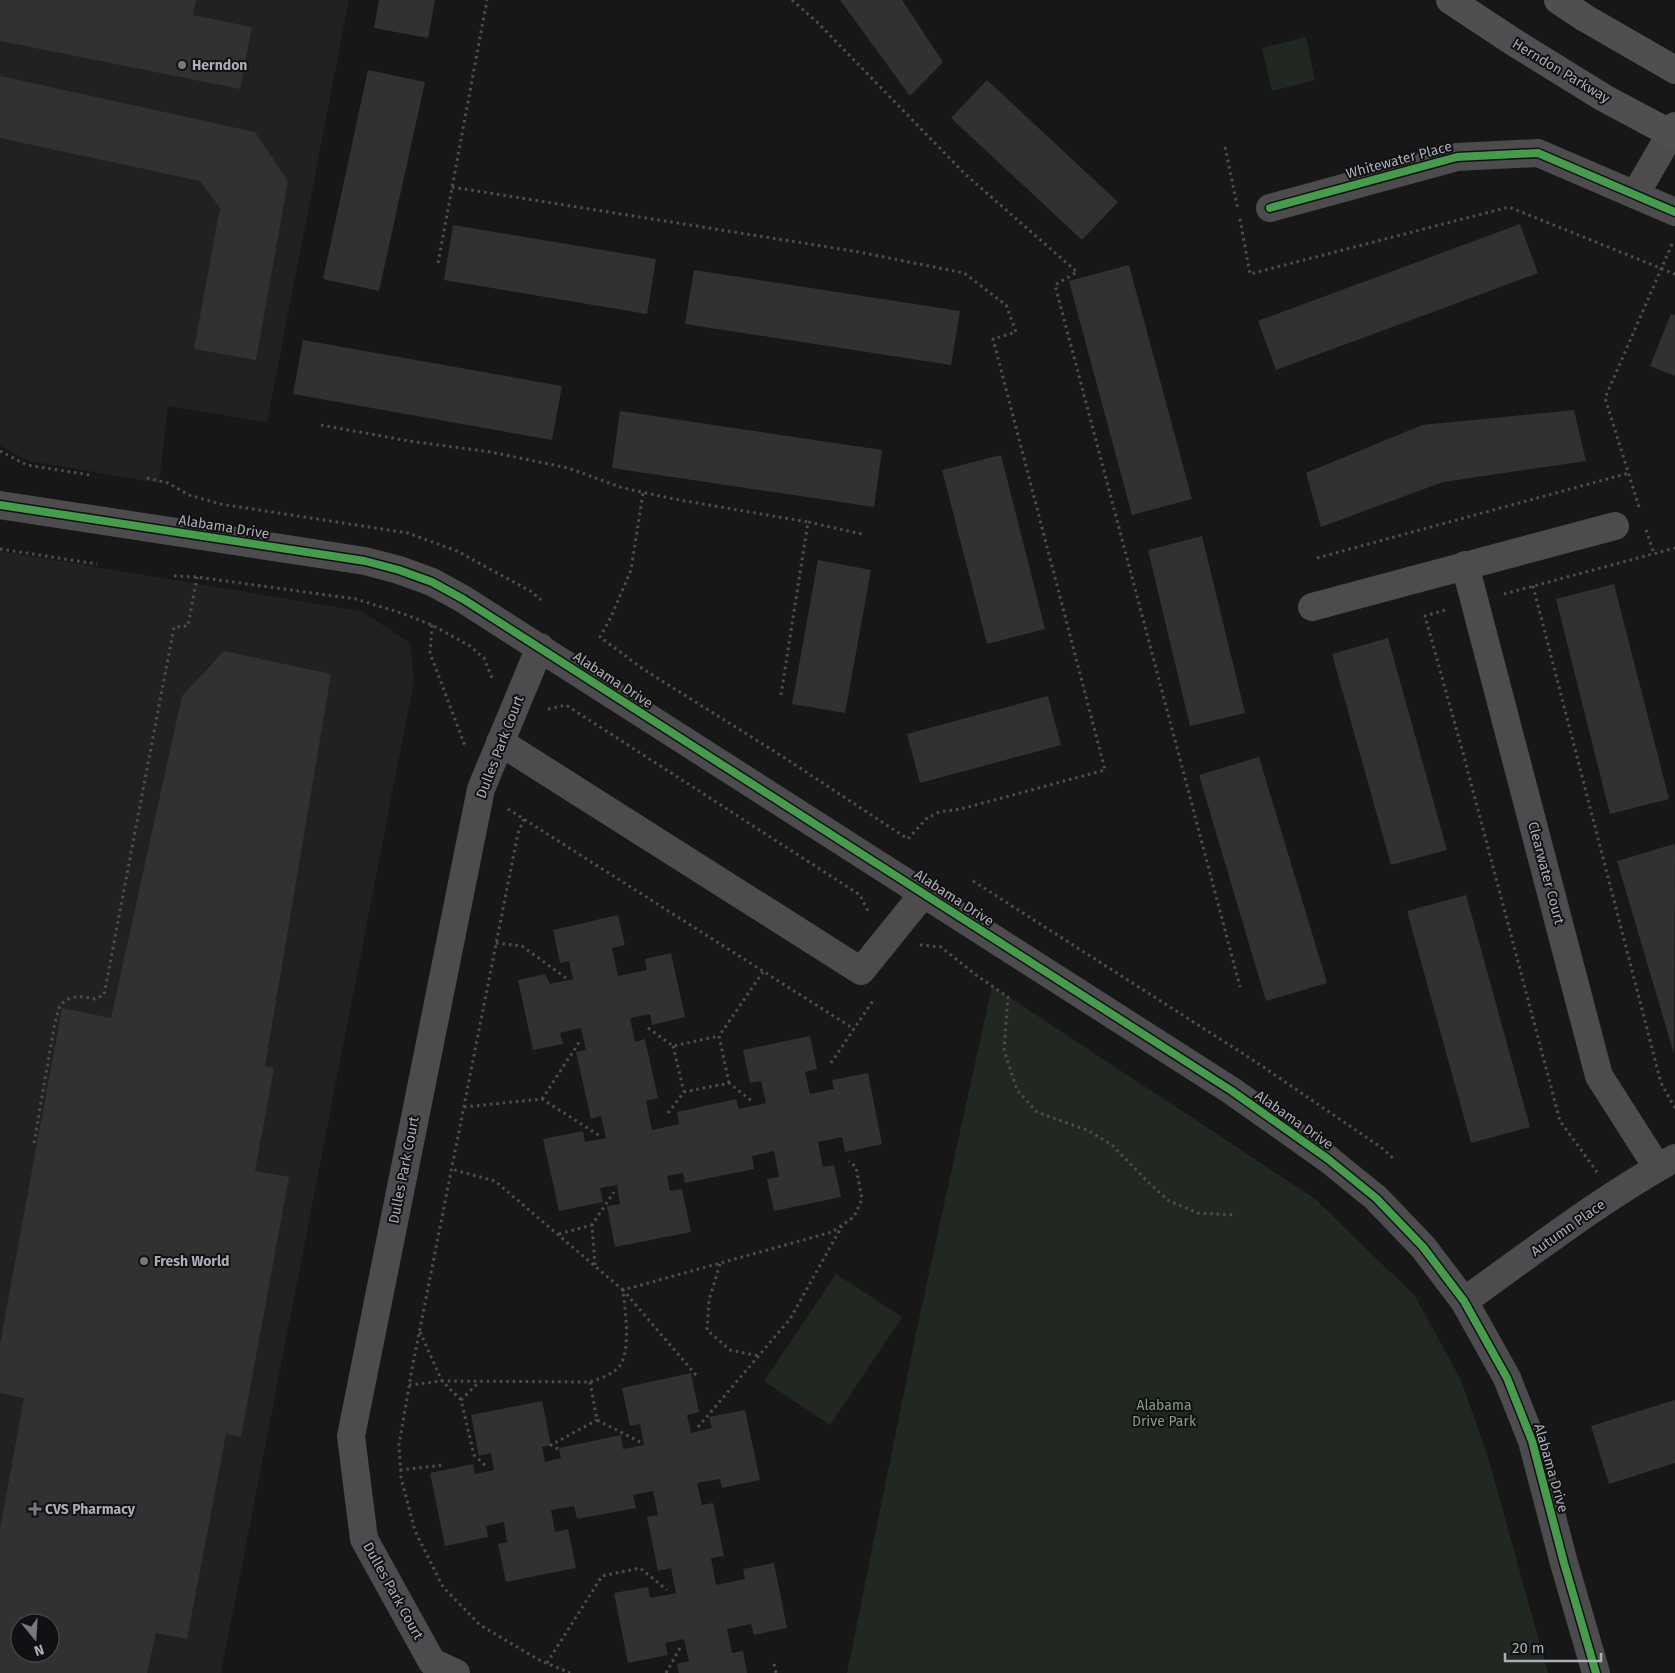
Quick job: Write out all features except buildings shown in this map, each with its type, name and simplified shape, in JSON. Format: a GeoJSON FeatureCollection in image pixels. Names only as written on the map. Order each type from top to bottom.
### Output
{"type":"FeatureCollection","features":[{"type":"Feature","properties":{"kind":"main road","name":"Herndon Parkway"},"geometry":{"type":"LineString","coordinates":[[1450,0],[1604,98],[1674,132]]}},
{"type":"Feature","properties":{"kind":"main road"},"geometry":{"type":"LineString","coordinates":[[1558,0],[1585,18],[1675,70]]}},
{"type":"Feature","properties":{"kind":"street"},"geometry":{"type":"LineString","coordinates":[[1635,195],[1674,132]]}},
{"type":"Feature","properties":{"kind":"street","name":"Whitewater Place"},"geometry":{"type":"LineString","coordinates":[[1270,208],[1458,157],[1538,153],[1675,212]]}},
{"type":"Feature","properties":{"kind":"street","name":"Alabama Drive"},"geometry":{"type":"LineString","coordinates":[[0,505],[365,561],[432,582],[540,647],[1232,1091],[1328,1159],[1376,1198],[1422,1247],[1464,1301],[1507,1378],[1532,1441],[1596,1673]]}},
{"type":"Feature","properties":{"kind":"street"},"geometry":{"type":"LineString","coordinates":[[1312,607],[1615,526]]}},
{"type":"Feature","properties":{"kind":"street","name":"Clearwater Court"},"geometry":{"type":"LineString","coordinates":[[1465,565],[1599,1076],[1666,1162]]}},
{"type":"Feature","properties":{"kind":"street","name":"Dulles Park Court"},"geometry":{"type":"LineString","coordinates":[[436,1670],[364,1539],[351,1436],[481,789],[540,647]]}},
{"type":"Feature","properties":{"kind":"street"},"geometry":{"type":"LineString","coordinates":[[500,742],[861,970],[924,893]]}},
{"type":"Feature","properties":{"kind":"street","name":"Autumn Place"},"geometry":{"type":"LineString","coordinates":[[1464,1301],[1666,1162]]}},
{"type":"Feature","properties":{"kind":"path"},"geometry":{"type":"LineString","coordinates":[[438,263],[487,0]]}},
{"type":"Feature","properties":{"kind":"path"},"geometry":{"type":"LineString","coordinates":[[792,0],[817,22],[965,174],[1077,272],[1055,285],[1240,987]]}},
{"type":"Feature","properties":{"kind":"path"},"geometry":{"type":"LineString","coordinates":[[1225,147],[1250,274],[1509,206],[1675,274]]}},
{"type":"Feature","properties":{"kind":"path"},"geometry":{"type":"LineString","coordinates":[[452,187],[859,252],[964,273],[1006,305],[1016,332],[993,339],[1105,770],[971,806],[939,812],[926,819],[908,838],[643,668],[600,637],[611,618],[631,570],[643,492]]}},
{"type":"Feature","properties":{"kind":"path"},"geometry":{"type":"LineString","coordinates":[[1640,508],[1606,398],[1672,244]]}},
{"type":"Feature","properties":{"kind":"path"},"geometry":{"type":"LineString","coordinates":[[321,425],[409,441],[491,452],[568,468],[623,488],[674,499],[808,522],[862,534]]}},
{"type":"Feature","properties":{"kind":"path"},"geometry":{"type":"LineString","coordinates":[[0,451],[27,465],[90,476]]}},
{"type":"Feature","properties":{"kind":"path"},"geometry":{"type":"LineString","coordinates":[[1317,558],[1629,473]]}},
{"type":"Feature","properties":{"kind":"path"},"geometry":{"type":"LineString","coordinates":[[781,695],[808,522]]}},
{"type":"Feature","properties":{"kind":"path"},"geometry":{"type":"LineString","coordinates":[[1645,526],[1654,553]]}},
{"type":"Feature","properties":{"kind":"path"},"geometry":{"type":"LineString","coordinates":[[1598,1174],[1560,1121],[1425,616],[1675,548]]}},
{"type":"Feature","properties":{"kind":"path"},"geometry":{"type":"LineString","coordinates":[[0,549],[97,564]]}},
{"type":"Feature","properties":{"kind":"path"},"geometry":{"type":"LineString","coordinates":[[34,1143],[55,1022],[60,1006],[68,1000],[81,995],[95,1000],[104,996],[174,627],[188,626],[198,577]]}},
{"type":"Feature","properties":{"kind":"path"},"geometry":{"type":"LineString","coordinates":[[1533,586],[1661,1083],[1675,1108]]}},
{"type":"Feature","properties":{"kind":"path"},"geometry":{"type":"LineString","coordinates":[[432,625],[430,653],[466,751]]}},
{"type":"Feature","properties":{"kind":"path"},"geometry":{"type":"LineString","coordinates":[[566,705],[860,895],[870,917],[891,934]]}},
{"type":"Feature","properties":{"kind":"path"},"geometry":{"type":"LineString","coordinates":[[524,819],[518,832],[419,1330],[400,1445],[400,1470],[415,1532],[443,1587],[480,1625],[547,1664],[570,1673]]}},
{"type":"Feature","properties":{"kind":"path"},"geometry":{"type":"LineString","coordinates":[[973,880],[1256,1062],[1382,1148],[1395,1160]]}},
{"type":"Feature","properties":{"kind":"path"},"geometry":{"type":"LineString","coordinates":[[496,944],[522,946],[566,978]]}},
{"type":"Feature","properties":{"kind":"path"},"geometry":{"type":"LineString","coordinates":[[941,946],[976,975],[1008,997],[1004,1050],[1017,1090],[1036,1112],[1089,1132],[1112,1145],[1169,1201],[1198,1213],[1234,1214]]}},
{"type":"Feature","properties":{"kind":"path"},"geometry":{"type":"LineString","coordinates":[[673,1046],[719,1036],[763,972]]}},
{"type":"Feature","properties":{"kind":"path"},"geometry":{"type":"LineString","coordinates":[[648,1028],[673,1046],[684,1092]]}},
{"type":"Feature","properties":{"kind":"path"},"geometry":{"type":"LineString","coordinates":[[719,1036],[729,1083],[753,1102]]}},
{"type":"Feature","properties":{"kind":"path"},"geometry":{"type":"LineString","coordinates":[[542,1099],[580,1041]]}},
{"type":"Feature","properties":{"kind":"path"},"geometry":{"type":"LineString","coordinates":[[668,1113],[684,1092],[729,1083]]}},
{"type":"Feature","properties":{"kind":"path"},"geometry":{"type":"LineString","coordinates":[[464,1108],[542,1099],[600,1136]]}},
{"type":"Feature","properties":{"kind":"path"},"geometry":{"type":"LineString","coordinates":[[623,1290],[832,1232],[856,1213],[862,1199],[856,1167],[849,1161]]}},
{"type":"Feature","properties":{"kind":"path"},"geometry":{"type":"LineString","coordinates":[[451,1169],[495,1181],[559,1234],[623,1290],[696,1375]]}},
{"type":"Feature","properties":{"kind":"path"},"geometry":{"type":"LineString","coordinates":[[595,1266],[592,1225],[614,1192]]}},
{"type":"Feature","properties":{"kind":"path"},"geometry":{"type":"LineString","coordinates":[[698,1427],[790,1319],[843,1224]]}},
{"type":"Feature","properties":{"kind":"path"},"geometry":{"type":"LineString","coordinates":[[559,1234],[592,1225]]}},
{"type":"Feature","properties":{"kind":"path"},"geometry":{"type":"LineString","coordinates":[[720,1263],[709,1300],[707,1330],[730,1350],[759,1356]]}},
{"type":"Feature","properties":{"kind":"path"},"geometry":{"type":"LineString","coordinates":[[409,1384],[442,1381],[590,1382],[604,1377],[619,1367],[626,1347],[623,1290]]}},
{"type":"Feature","properties":{"kind":"path"},"geometry":{"type":"LineString","coordinates":[[419,1330],[442,1381],[461,1400],[474,1455],[488,1468]]}},
{"type":"Feature","properties":{"kind":"path"},"geometry":{"type":"LineString","coordinates":[[461,1400],[479,1382]]}},
{"type":"Feature","properties":{"kind":"path"},"geometry":{"type":"LineString","coordinates":[[590,1382],[597,1420]]}},
{"type":"Feature","properties":{"kind":"path"},"geometry":{"type":"LineString","coordinates":[[597,1420],[640,1442]]}},
{"type":"Feature","properties":{"kind":"path"},"geometry":{"type":"LineString","coordinates":[[558,1449],[551,1445],[597,1420]]}},
{"type":"Feature","properties":{"kind":"path"},"geometry":{"type":"LineString","coordinates":[[400,1470],[444,1465]]}},
{"type":"Feature","properties":{"kind":"path"},"geometry":{"type":"LineString","coordinates":[[547,1664],[602,1576],[640,1568],[667,1590]]}},
{"type":"Feature","properties":{"kind":"path"},"geometry":{"type":"LineString","coordinates":[[666,1673],[680,1648]]}},
{"type":"Feature","properties":{"kind":"path"},"geometry":{"type":"LineString","coordinates":[[774,1664],[776,1673]]}},
{"type":"Feature","properties":{"kind":"shaded area"},"geometry":{"type":"Polygon","coordinates":[[[0,0],[349,0],[267,422],[168,406],[159,483],[29,461],[0,446],[0,0]]]}},
{"type":"Feature","properties":{"kind":"shaded area"},"geometry":{"type":"Polygon","coordinates":[[[0,551],[361,611],[410,643],[414,681],[221,1673],[0,1673],[0,551]]]}},
{"type":"Feature","properties":{"kind":"green space"},"geometry":{"type":"Polygon","coordinates":[[[1306,37],[1315,80],[1272,91],[1262,48],[1306,37]]]}},
{"type":"Feature","properties":{"kind":"green space","name":"Alabama Drive Park"},"geometry":{"type":"Polygon","coordinates":[[[992,986],[1314,1198],[1415,1296],[1461,1380],[1488,1457],[1548,1673],[847,1673],[917,1328],[992,986]]]}},
{"type":"Feature","properties":{"kind":"green space"},"geometry":{"type":"Polygon","coordinates":[[[836,1274],[902,1317],[830,1425],[764,1381],[836,1274]]]}},
{"type":"Feature","properties":{"kind":"cycle path"},"geometry":{"type":"LineString","coordinates":[[1270,208],[1457,157],[1538,153],[1675,212]]}},
{"type":"Feature","properties":{"kind":"cycle path"},"geometry":{"type":"LineString","coordinates":[[0,505],[365,561],[399,570],[432,582],[463,599],[1232,1091],[1328,1159],[1376,1198],[1423,1247],[1464,1301],[1507,1378],[1532,1441],[1564,1563],[1596,1673]]}},
{"type":"Feature","properties":{"kind":"place","name":"Herndon"},"geometry":{"type":"Point","coordinates":[182,65]}},
{"type":"Feature","properties":{"kind":"place","name":"Fresh World"},"geometry":{"type":"Point","coordinates":[144,1261]}},
{"type":"Feature","properties":{"kind":"place","name":"CVS Pharmacy"},"geometry":{"type":"Point","coordinates":[35,1509]}}]}
